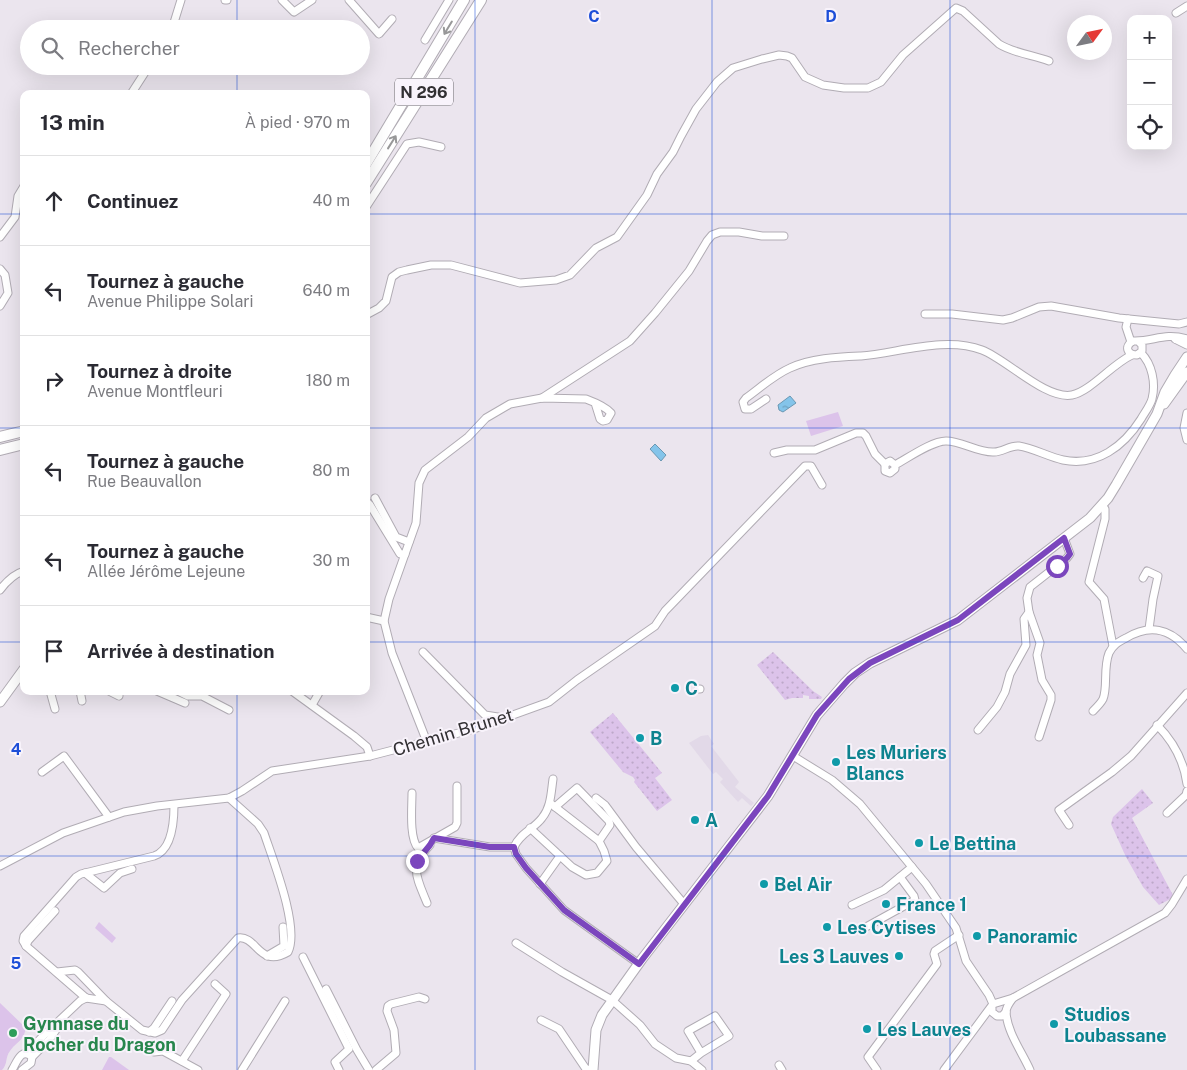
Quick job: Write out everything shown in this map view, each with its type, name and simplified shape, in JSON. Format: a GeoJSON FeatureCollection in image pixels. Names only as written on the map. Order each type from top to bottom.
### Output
{"type":"FeatureCollection","features":[{"type":"Feature","properties":{"kind":"highway","name":"N 296"},"geometry":{"type":"LineString","coordinates":[[370,157],[464,0]]}},
{"type":"Feature","properties":{"kind":"highway","name":"N 296"},"geometry":{"type":"LineString","coordinates":[[370,177],[481,0]]}},
{"type":"Feature","properties":{"kind":"highway"},"geometry":{"type":"LineString","coordinates":[[0,437],[20,432]]}},
{"type":"Feature","properties":{"kind":"highway"},"geometry":{"type":"LineString","coordinates":[[0,450],[20,445]]}},
{"type":"Feature","properties":{"kind":"main road"},"geometry":{"type":"LineString","coordinates":[[1157,414],[1165,392],[1187,357]]}},
{"type":"Feature","properties":{"kind":"main road"},"geometry":{"type":"LineString","coordinates":[[593,1070],[596,1030],[602,1015],[684,904],[768,796],[817,715],[855,673],[870,663],[958,620],[1090,518],[1116,485],[1157,414],[1187,372]]}},
{"type":"Feature","properties":{"kind":"main road"},"geometry":{"type":"LineString","coordinates":[[0,702],[20,675]]}},
{"type":"Feature","properties":{"kind":"street"},"geometry":{"type":"LineString","coordinates":[[175,20],[181,0]]}},
{"type":"Feature","properties":{"kind":"street"},"geometry":{"type":"LineString","coordinates":[[282,0],[294,12],[312,0]]}},
{"type":"Feature","properties":{"kind":"street"},"geometry":{"type":"LineString","coordinates":[[349,0],[367,20]]}},
{"type":"Feature","properties":{"kind":"street"},"geometry":{"type":"LineString","coordinates":[[425,40],[450,0]]}},
{"type":"Feature","properties":{"kind":"street"},"geometry":{"type":"LineString","coordinates":[[1176,13],[1187,6]]}},
{"type":"Feature","properties":{"kind":"street"},"geometry":{"type":"LineString","coordinates":[[370,313],[386,301],[392,277],[399,272],[431,265],[451,265],[520,283],[556,280],[570,274],[596,248],[617,237],[647,195],[657,174],[673,152],[696,109],[717,82],[733,68],[779,55],[787,56],[792,58],[805,77],[823,85],[844,88],[868,88],[881,82],[903,55],[956,8],[963,11],[1006,49],[1031,54],[1049,61]]}},
{"type":"Feature","properties":{"kind":"street"},"geometry":{"type":"LineString","coordinates":[[370,24],[379,34],[392,19]]}},
{"type":"Feature","properties":{"kind":"street"},"geometry":{"type":"LineString","coordinates":[[134,90],[143,75]]}},
{"type":"Feature","properties":{"kind":"street"},"geometry":{"type":"LineString","coordinates":[[370,201],[407,144],[420,142],[441,147]]}},
{"type":"Feature","properties":{"kind":"street"},"geometry":{"type":"LineString","coordinates":[[0,237],[15,217],[20,193]]}},
{"type":"Feature","properties":{"kind":"street"},"geometry":{"type":"LineString","coordinates":[[542,398],[630,341],[689,271],[707,240],[712,236],[720,232],[784,236]]}},
{"type":"Feature","properties":{"kind":"street"},"geometry":{"type":"LineString","coordinates":[[0,269],[5,275],[4,283],[8,293],[0,306]]}},
{"type":"Feature","properties":{"kind":"street"},"geometry":{"type":"LineString","coordinates":[[925,314],[952,314],[1003,320],[1039,307],[1051,306],[1100,316],[1179,324],[1187,322]]}},
{"type":"Feature","properties":{"kind":"street"},"geometry":{"type":"LineString","coordinates":[[774,453],[786,450],[815,450],[856,433],[863,433],[875,454],[885,464],[890,461],[895,465],[934,444],[946,441],[993,453],[1018,446],[1064,460],[1082,461],[1105,455],[1120,446],[1131,435],[1152,398],[1151,373],[1146,358],[1126,327],[1128,319]]}},
{"type":"Feature","properties":{"kind":"street"},"geometry":{"type":"LineString","coordinates":[[766,399],[751,409],[745,409],[743,405],[746,398],[781,372],[801,364],[841,357],[932,346],[958,345],[980,349],[991,354],[1031,381],[1060,395],[1071,395],[1080,392],[1138,346],[1152,339],[1173,335],[1187,339]]}},
{"type":"Feature","properties":{"kind":"street"},"geometry":{"type":"LineString","coordinates":[[1162,336],[1179,340],[1187,345]]}},
{"type":"Feature","properties":{"kind":"street"},"geometry":{"type":"LineString","coordinates":[[1130,352],[1136,356],[1138,346]]}},
{"type":"Feature","properties":{"kind":"street"},"geometry":{"type":"LineString","coordinates":[[427,742],[392,653],[384,621],[389,599],[416,523],[419,483],[425,470],[468,437],[486,418],[500,409],[520,401],[542,398],[586,399],[595,403]]}},
{"type":"Feature","properties":{"kind":"street"},"geometry":{"type":"LineString","coordinates":[[1187,414],[1184,428],[1187,440]]}},
{"type":"Feature","properties":{"kind":"street","name":"Chemin Brunet"},"geometry":{"type":"LineString","coordinates":[[0,866],[62,834],[124,812],[229,798],[272,771],[370,756],[427,742],[474,729],[549,702],[654,626],[665,610],[805,466],[812,466],[822,485]]}},
{"type":"Feature","properties":{"kind":"street"},"geometry":{"type":"LineString","coordinates":[[375,498],[396,537],[409,542]]}},
{"type":"Feature","properties":{"kind":"street"},"geometry":{"type":"LineString","coordinates":[[370,505],[400,554],[405,554]]}},
{"type":"Feature","properties":{"kind":"street"},"geometry":{"type":"LineString","coordinates":[[1102,505],[1105,509],[1105,519],[1089,582],[1104,599],[1113,646]]}},
{"type":"Feature","properties":{"kind":"street"},"geometry":{"type":"LineString","coordinates":[[1039,737],[1051,695],[1042,680],[1037,656],[1040,643],[1029,612],[1027,598],[1030,587],[1070,554],[1064,538]]}},
{"type":"Feature","properties":{"kind":"street"},"geometry":{"type":"LineString","coordinates":[[1143,578],[1147,571],[1158,576],[1149,629]]}},
{"type":"Feature","properties":{"kind":"street"},"geometry":{"type":"LineString","coordinates":[[0,590],[6,581],[20,573]]}},
{"type":"Feature","properties":{"kind":"street"},"geometry":{"type":"LineString","coordinates":[[978,730],[997,707],[1005,692],[1010,674],[1026,646],[1024,619],[1029,612]]}},
{"type":"Feature","properties":{"kind":"street"},"geometry":{"type":"LineString","coordinates":[[370,618],[384,621]]}},
{"type":"Feature","properties":{"kind":"street"},"geometry":{"type":"LineString","coordinates":[[1093,712],[1103,699],[1106,662],[1113,646],[1135,632],[1149,629],[1167,632],[1178,638],[1187,649]]}},
{"type":"Feature","properties":{"kind":"street"},"geometry":{"type":"LineString","coordinates":[[423,652],[486,715],[504,718]]}},
{"type":"Feature","properties":{"kind":"street"},"geometry":{"type":"LineString","coordinates":[[1068,825],[1059,810],[1131,756],[1187,693]]}},
{"type":"Feature","properties":{"kind":"street"},"geometry":{"type":"LineString","coordinates":[[51,695],[55,709]]}},
{"type":"Feature","properties":{"kind":"street"},"geometry":{"type":"LineString","coordinates":[[81,695],[82,701]]}},
{"type":"Feature","properties":{"kind":"street"},"geometry":{"type":"LineString","coordinates":[[166,695],[185,703]]}},
{"type":"Feature","properties":{"kind":"street"},"geometry":{"type":"LineString","coordinates":[[186,695],[202,696],[229,710]]}},
{"type":"Feature","properties":{"kind":"street"},"geometry":{"type":"LineString","coordinates":[[298,695],[354,736],[367,747],[370,756]]}},
{"type":"Feature","properties":{"kind":"street"},"geometry":{"type":"LineString","coordinates":[[312,705],[318,695]]}},
{"type":"Feature","properties":{"kind":"street"},"geometry":{"type":"LineString","coordinates":[[1157,725],[1164,732],[1177,753],[1187,784]]}},
{"type":"Feature","properties":{"kind":"street"},"geometry":{"type":"LineString","coordinates":[[42,772],[64,756],[109,817]]}},
{"type":"Feature","properties":{"kind":"street"},"geometry":{"type":"LineString","coordinates":[[793,756],[819,771],[860,804],[934,894],[959,936],[966,961],[996,1004],[997,1016],[1010,1030]]}},
{"type":"Feature","properties":{"kind":"street"},"geometry":{"type":"LineString","coordinates":[[553,779],[553,805]]}},
{"type":"Feature","properties":{"kind":"street"},"geometry":{"type":"LineString","coordinates":[[412,793],[412,834],[414,844],[418,848],[455,827],[457,823],[457,786]]}},
{"type":"Feature","properties":{"kind":"street"},"geometry":{"type":"LineString","coordinates":[[599,841],[610,825],[609,822],[576,788],[553,805],[541,819],[521,836],[514,847],[516,854],[526,868],[564,910],[639,964]]}},
{"type":"Feature","properties":{"kind":"street"},"geometry":{"type":"LineString","coordinates":[[1167,812],[1186,795],[1187,791]]}},
{"type":"Feature","properties":{"kind":"street"},"geometry":{"type":"LineString","coordinates":[[57,972],[75,970],[82,975],[106,1002],[142,1030],[155,1033],[162,1030],[182,1000],[238,938],[244,938],[272,958],[288,952],[290,947],[288,910],[264,834],[258,824],[229,798]]}},
{"type":"Feature","properties":{"kind":"street"},"geometry":{"type":"LineString","coordinates":[[596,798],[605,805],[636,847],[684,904]]}},
{"type":"Feature","properties":{"kind":"street"},"geometry":{"type":"LineString","coordinates":[[106,1002],[86,998],[26,946],[23,941],[27,931],[76,876],[154,856],[163,851],[168,843],[174,816],[174,805]]}},
{"type":"Feature","properties":{"kind":"street"},"geometry":{"type":"LineString","coordinates":[[530,828],[572,867],[586,875],[597,873],[607,861],[599,841],[553,805]]}},
{"type":"Feature","properties":{"kind":"street"},"geometry":{"type":"LineString","coordinates":[[434,838],[490,847],[514,847]]}},
{"type":"Feature","properties":{"kind":"street"},"geometry":{"type":"LineString","coordinates":[[427,902],[416,877],[417,861],[434,838]]}},
{"type":"Feature","properties":{"kind":"street"},"geometry":{"type":"LineString","coordinates":[[540,884],[560,856]]}},
{"type":"Feature","properties":{"kind":"street"},"geometry":{"type":"LineString","coordinates":[[852,905],[884,890],[912,867]]}},
{"type":"Feature","properties":{"kind":"street"},"geometry":{"type":"LineString","coordinates":[[86,873],[104,888],[120,873],[132,869]]}},
{"type":"Feature","properties":{"kind":"street"},"geometry":{"type":"LineString","coordinates":[[866,927],[915,900],[900,878]]}},
{"type":"Feature","properties":{"kind":"street"},"geometry":{"type":"LineString","coordinates":[[944,1070],[978,1023],[996,1004],[1013,998],[1165,913],[1187,879]]}},
{"type":"Feature","properties":{"kind":"street"},"geometry":{"type":"LineString","coordinates":[[26,946],[29,940],[55,911]]}},
{"type":"Feature","properties":{"kind":"street"},"geometry":{"type":"LineString","coordinates":[[267,956],[284,946],[283,927]]}},
{"type":"Feature","properties":{"kind":"street"},"geometry":{"type":"LineString","coordinates":[[877,1070],[868,1057],[934,969],[937,964],[935,951],[959,936]]}},
{"type":"Feature","properties":{"kind":"street"},"geometry":{"type":"LineString","coordinates":[[516,943],[612,1000],[640,1026],[655,1044],[676,1058],[691,1061],[702,1070]]}},
{"type":"Feature","properties":{"kind":"street"},"geometry":{"type":"LineString","coordinates":[[303,957],[349,1049],[336,1062],[339,1070]]}},
{"type":"Feature","properties":{"kind":"street"},"geometry":{"type":"LineString","coordinates":[[79,992],[82,986],[82,975]]}},
{"type":"Feature","properties":{"kind":"street"},"geometry":{"type":"LineString","coordinates":[[182,1061],[226,994],[215,984]]}},
{"type":"Feature","properties":{"kind":"street"},"geometry":{"type":"LineString","coordinates":[[326,989],[356,1050],[369,1070]]}},
{"type":"Feature","properties":{"kind":"street"},"geometry":{"type":"LineString","coordinates":[[376,1070],[396,1053],[394,1030],[387,1010],[388,1006],[419,997],[425,999]]}},
{"type":"Feature","properties":{"kind":"street"},"geometry":{"type":"LineString","coordinates":[[12,1070],[21,1054],[29,1055],[48,1040],[65,1016],[80,1001],[86,998]]}},
{"type":"Feature","properties":{"kind":"street"},"geometry":{"type":"LineString","coordinates":[[983,1018],[1003,1015],[1013,998]]}},
{"type":"Feature","properties":{"kind":"street"},"geometry":{"type":"LineString","coordinates":[[149,1032],[154,1028],[172,1001]]}},
{"type":"Feature","properties":{"kind":"street"},"geometry":{"type":"LineString","coordinates":[[242,1070],[285,1001]]}},
{"type":"Feature","properties":{"kind":"street"},"geometry":{"type":"LineString","coordinates":[[996,1004],[1004,1004],[1010,1030],[1030,1070]]}},
{"type":"Feature","properties":{"kind":"street"},"geometry":{"type":"LineString","coordinates":[[691,1061],[730,1036],[715,1016],[688,1031],[701,1053]]}},
{"type":"Feature","properties":{"kind":"street"},"geometry":{"type":"LineString","coordinates":[[541,1020],[559,1029],[586,1069],[593,1070]]}},
{"type":"Feature","properties":{"kind":"street"},"geometry":{"type":"LineString","coordinates":[[154,1052],[163,1051],[198,1070]]}},
{"type":"Feature","properties":{"kind":"street"},"geometry":{"type":"LineString","coordinates":[[18,1060],[20,1066],[24,1069],[32,1063],[29,1055]]}},
{"type":"Feature","properties":{"kind":"shaded area"},"geometry":{"type":"Polygon","coordinates":[[[838,412],[843,426],[811,436],[806,421],[838,412]]]}},
{"type":"Feature","properties":{"kind":"shaded area"},"geometry":{"type":"Polygon","coordinates":[[[773,652],[813,691],[822,697],[821,699],[809,699],[809,696],[803,695],[803,698],[785,700],[757,665],[773,652]]]}},
{"type":"Feature","properties":{"kind":"shaded area"},"geometry":{"type":"Polygon","coordinates":[[[613,713],[662,773],[655,778],[672,800],[657,811],[634,782],[633,777],[623,772],[590,732],[613,713]]]}},
{"type":"Feature","properties":{"kind":"shaded area"},"geometry":{"type":"Polygon","coordinates":[[[708,735],[714,744],[711,746],[739,782],[735,787],[754,803],[751,806],[742,798],[738,802],[720,782],[723,779],[716,772],[713,774],[689,743],[701,736],[708,735]]]}},
{"type":"Feature","properties":{"kind":"shaded area"},"geometry":{"type":"Polygon","coordinates":[[[1142,789],[1153,803],[1132,818],[1174,897],[1159,905],[1143,887],[1126,857],[1111,824],[1113,817],[1142,789]]]}},
{"type":"Feature","properties":{"kind":"shaded area"},"geometry":{"type":"Polygon","coordinates":[[[99,922],[116,938],[112,943],[95,928],[99,922]]]}},
{"type":"Feature","properties":{"kind":"shaded area","name":"Gymnase du Rocher du Dragon"},"geometry":{"type":"Polygon","coordinates":[[[0,1003],[26,1028],[21,1039],[8,1053],[2,1070],[0,1070],[0,1003]]]}},
{"type":"Feature","properties":{"kind":"shaded area"},"geometry":{"type":"Polygon","coordinates":[[[109,1057],[111,1057],[129,1070],[102,1070],[109,1057]]]}},
{"type":"Feature","properties":{"kind":"water"},"geometry":{"type":"Polygon","coordinates":[[[790,396],[796,403],[783,412],[779,410],[778,405],[790,396]]]}},
{"type":"Feature","properties":{"kind":"water"},"geometry":{"type":"Polygon","coordinates":[[[655,444],[666,455],[661,461],[650,449],[655,444]]]}},
{"type":"Feature","properties":{"kind":"place","name":"C"},"geometry":{"type":"Point","coordinates":[675,688]}},
{"type":"Feature","properties":{"kind":"place","name":"B"},"geometry":{"type":"Point","coordinates":[640,738]}},
{"type":"Feature","properties":{"kind":"place","name":"Les Muriers Blancs"},"geometry":{"type":"Point","coordinates":[836,762]}},
{"type":"Feature","properties":{"kind":"place","name":"A"},"geometry":{"type":"Point","coordinates":[695,820]}},
{"type":"Feature","properties":{"kind":"place","name":"Le Bettina"},"geometry":{"type":"Point","coordinates":[919,843]}},
{"type":"Feature","properties":{"kind":"place","name":"Bel Air"},"geometry":{"type":"Point","coordinates":[764,884]}},
{"type":"Feature","properties":{"kind":"place","name":"France 1"},"geometry":{"type":"Point","coordinates":[886,904]}},
{"type":"Feature","properties":{"kind":"place","name":"Les Cytises"},"geometry":{"type":"Point","coordinates":[827,927]}},
{"type":"Feature","properties":{"kind":"place","name":"Panoramic"},"geometry":{"type":"Point","coordinates":[977,936]}},
{"type":"Feature","properties":{"kind":"place","name":"Les 3 Lauves"},"geometry":{"type":"Point","coordinates":[899,956]}},
{"type":"Feature","properties":{"kind":"place","name":"Studios Loubassane"},"geometry":{"type":"Point","coordinates":[1054,1024]}},
{"type":"Feature","properties":{"kind":"place","name":"Les Lauves"},"geometry":{"type":"Point","coordinates":[867,1029]}},
{"type":"Feature","properties":{"kind":"place","name":"Gymnase du Rocher du Dragon"},"geometry":{"type":"Point","coordinates":[13,1033]}},
{"type":"Feature","properties":{"kind":"route"},"geometry":{"type":"LineString","coordinates":[[417,861],[434,838],[490,847],[514,847],[516,854],[526,868],[564,910],[639,964],[730,843],[768,796],[817,715],[855,673],[870,663],[948,626],[972,611],[1064,538],[1070,554],[1057,566]]}}]}
